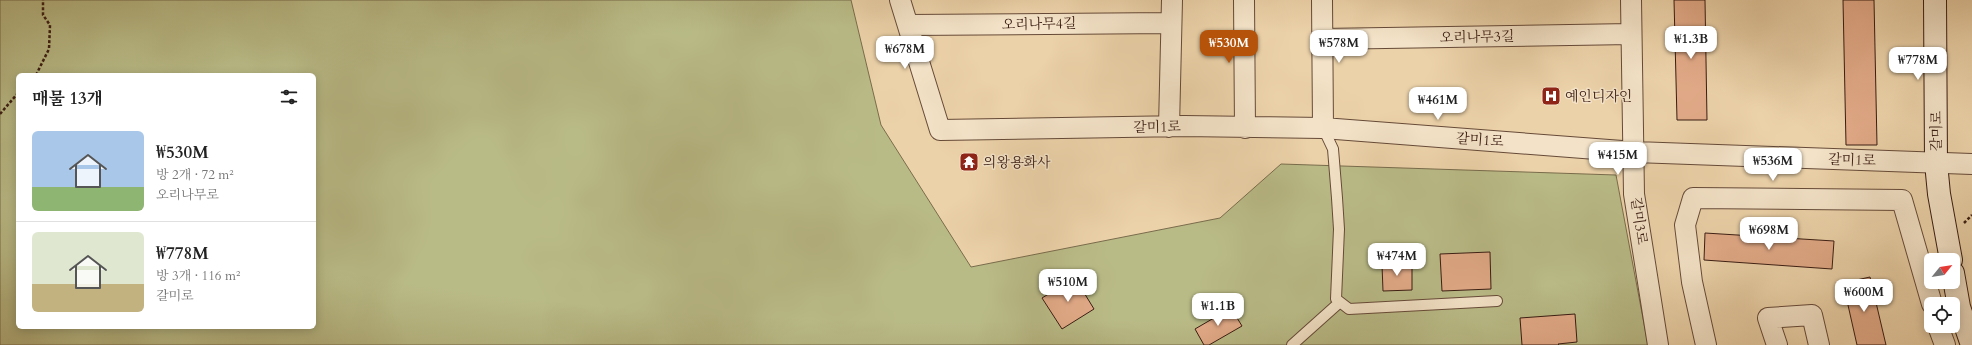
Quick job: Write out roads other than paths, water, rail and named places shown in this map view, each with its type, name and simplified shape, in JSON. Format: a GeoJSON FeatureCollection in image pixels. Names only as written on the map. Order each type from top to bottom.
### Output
{"type":"FeatureCollection","features":[{"type":"Feature","properties":{"kind":"street"},"geometry":{"type":"LineString","coordinates":[[900,0],[908,25]]}},
{"type":"Feature","properties":{"kind":"street"},"geometry":{"type":"LineString","coordinates":[[1169,127],[1170,23],[1172,0]]}},
{"type":"Feature","properties":{"kind":"street"},"geometry":{"type":"LineString","coordinates":[[1244,0],[1245,128]]}},
{"type":"Feature","properties":{"kind":"street"},"geometry":{"type":"LineString","coordinates":[[1322,0],[1323,128]]}},
{"type":"Feature","properties":{"kind":"street","name":"갈미3로"},"geometry":{"type":"LineString","coordinates":[[1630,0],[1634,194],[1658,345]]}},
{"type":"Feature","properties":{"kind":"street","name":"갈미로"},"geometry":{"type":"LineString","coordinates":[[1935,0],[1936,163],[1939,194],[1950,253]]}},
{"type":"Feature","properties":{"kind":"street","name":"오리나무4길"},"geometry":{"type":"LineString","coordinates":[[908,25],[1170,23]]}},
{"type":"Feature","properties":{"kind":"street","name":"갈미1로"},"geometry":{"type":"LineString","coordinates":[[908,25],[940,130],[1169,127],[1323,128],[1634,152],[1972,164]]}},
{"type":"Feature","properties":{"kind":"street","name":"오리나무3길"},"geometry":{"type":"LineString","coordinates":[[1323,39],[1631,34]]}},
{"type":"Feature","properties":{"kind":"street"},"geometry":{"type":"LineString","coordinates":[[1706,345],[1692,282],[1685,225],[1694,198],[1902,200],[1930,297]]}},
{"type":"Feature","properties":{"kind":"street"},"geometry":{"type":"LineString","coordinates":[[1956,289],[1959,307],[1972,345]]}},
{"type":"Feature","properties":{"kind":"street"},"geometry":{"type":"LineString","coordinates":[[1777,345],[1768,318],[1812,315],[1819,345]]}},
{"type":"Feature","properties":{"kind":"street"},"geometry":{"type":"LineString","coordinates":[[1941,333],[1945,345]]}},
{"type":"Feature","properties":{"kind":"lane"},"geometry":{"type":"LineString","coordinates":[[1323,128],[1333,149],[1339,229],[1336,299],[1349,309],[1497,301]]}},
{"type":"Feature","properties":{"kind":"lane"},"geometry":{"type":"LineString","coordinates":[[1292,345],[1340,302]]}},
{"type":"Feature","properties":{"kind":"place","name":"예인디자인"},"geometry":{"type":"Point","coordinates":[1551,96]}},
{"type":"Feature","properties":{"kind":"place","name":"의왕용화사"},"geometry":{"type":"Point","coordinates":[969,162]}}]}
